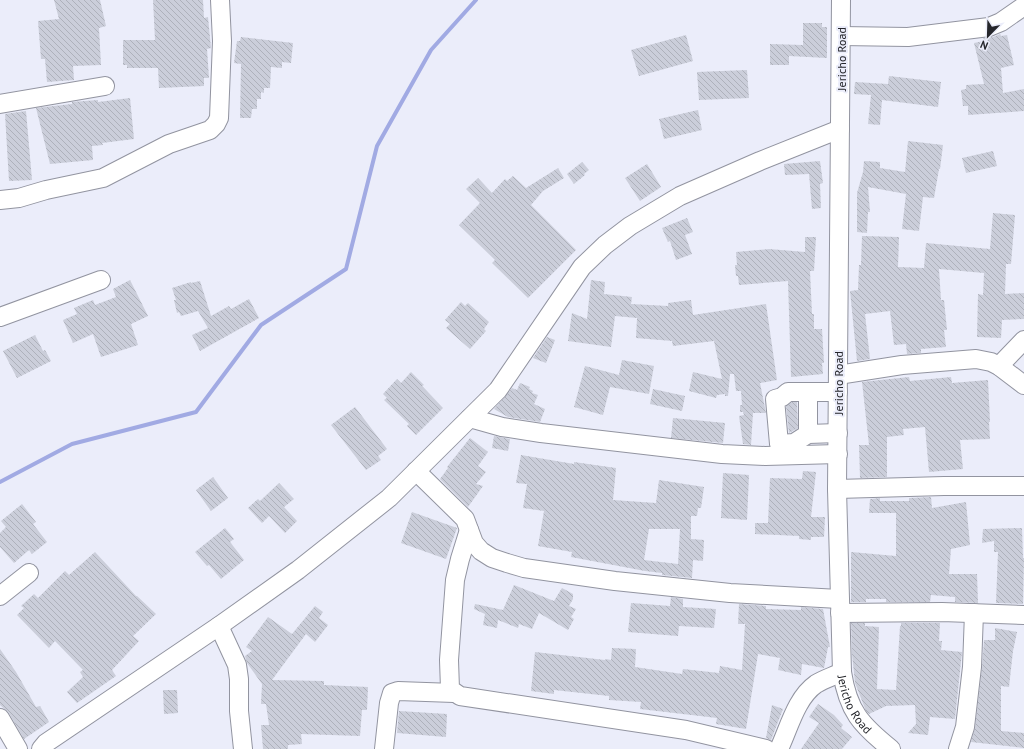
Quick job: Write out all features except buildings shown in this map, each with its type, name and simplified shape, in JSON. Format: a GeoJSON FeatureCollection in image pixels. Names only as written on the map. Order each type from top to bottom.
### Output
{"type":"FeatureCollection","features":[{"type":"Feature","properties":{"kind":"street"},"geometry":{"type":"LineString","coordinates":[[0,200],[18,198],[46,190],[103,178],[169,144],[210,130],[219,118],[222,41],[220,0]]}},
{"type":"Feature","properties":{"kind":"street","name":"Jericho Road"},"geometry":{"type":"LineString","coordinates":[[841,0],[837,489],[842,672],[845,690],[852,709],[861,722],[891,749]]}},
{"type":"Feature","properties":{"kind":"street"},"geometry":{"type":"LineString","coordinates":[[841,36],[908,37],[989,27],[1001,22],[1024,6]]}},
{"type":"Feature","properties":{"kind":"street"},"geometry":{"type":"LineString","coordinates":[[0,104],[104,86]]}},
{"type":"Feature","properties":{"kind":"street"},"geometry":{"type":"LineString","coordinates":[[41,749],[46,743],[219,626],[298,570],[389,498],[498,390],[582,268],[605,245],[630,226],[680,196],[760,161],[840,129]]}},
{"type":"Feature","properties":{"kind":"street"},"geometry":{"type":"LineString","coordinates":[[0,317],[101,280]]}},
{"type":"Feature","properties":{"kind":"street"},"geometry":{"type":"LineString","coordinates":[[998,366],[1024,340]]}},
{"type":"Feature","properties":{"kind":"street"},"geometry":{"type":"LineString","coordinates":[[838,433],[808,434],[794,443],[779,444],[775,399],[782,397],[788,392],[808,392],[902,365],[976,359],[991,362],[1024,385]]}},
{"type":"Feature","properties":{"kind":"street"},"geometry":{"type":"LineString","coordinates":[[808,392],[808,434]]}},
{"type":"Feature","properties":{"kind":"street"},"geometry":{"type":"LineString","coordinates":[[470,418],[502,427],[533,432],[722,454],[765,456],[838,454]]}},
{"type":"Feature","properties":{"kind":"street"},"geometry":{"type":"LineString","coordinates":[[416,471],[465,519],[474,543],[481,551],[499,561],[524,568],[615,581],[707,590],[839,606],[1024,615]]}},
{"type":"Feature","properties":{"kind":"street"},"geometry":{"type":"LineString","coordinates":[[837,489],[944,486],[1024,486]]}},
{"type":"Feature","properties":{"kind":"street"},"geometry":{"type":"LineString","coordinates":[[469,530],[455,580],[449,660],[450,689],[454,693],[460,696],[686,730],[766,749]]}},
{"type":"Feature","properties":{"kind":"street"},"geometry":{"type":"LineString","coordinates":[[0,596],[29,573]]}},
{"type":"Feature","properties":{"kind":"street"},"geometry":{"type":"LineString","coordinates":[[958,749],[966,727],[972,667],[974,613]]}},
{"type":"Feature","properties":{"kind":"street"},"geometry":{"type":"LineString","coordinates":[[219,626],[237,665],[239,679],[239,711],[243,749]]}},
{"type":"Feature","properties":{"kind":"street"},"geometry":{"type":"LineString","coordinates":[[780,749],[797,708],[805,695],[816,684],[842,672]]}},
{"type":"Feature","properties":{"kind":"street"},"geometry":{"type":"LineString","coordinates":[[384,749],[389,703],[392,693],[398,691],[454,693]]}},
{"type":"Feature","properties":{"kind":"street"},"geometry":{"type":"LineString","coordinates":[[0,718],[18,749]]}},
{"type":"Feature","properties":{"kind":"waterway"},"geometry":{"type":"LineString","coordinates":[[0,482],[72,444],[196,412],[261,325],[346,269],[377,146],[431,50],[476,0]]}}]}
